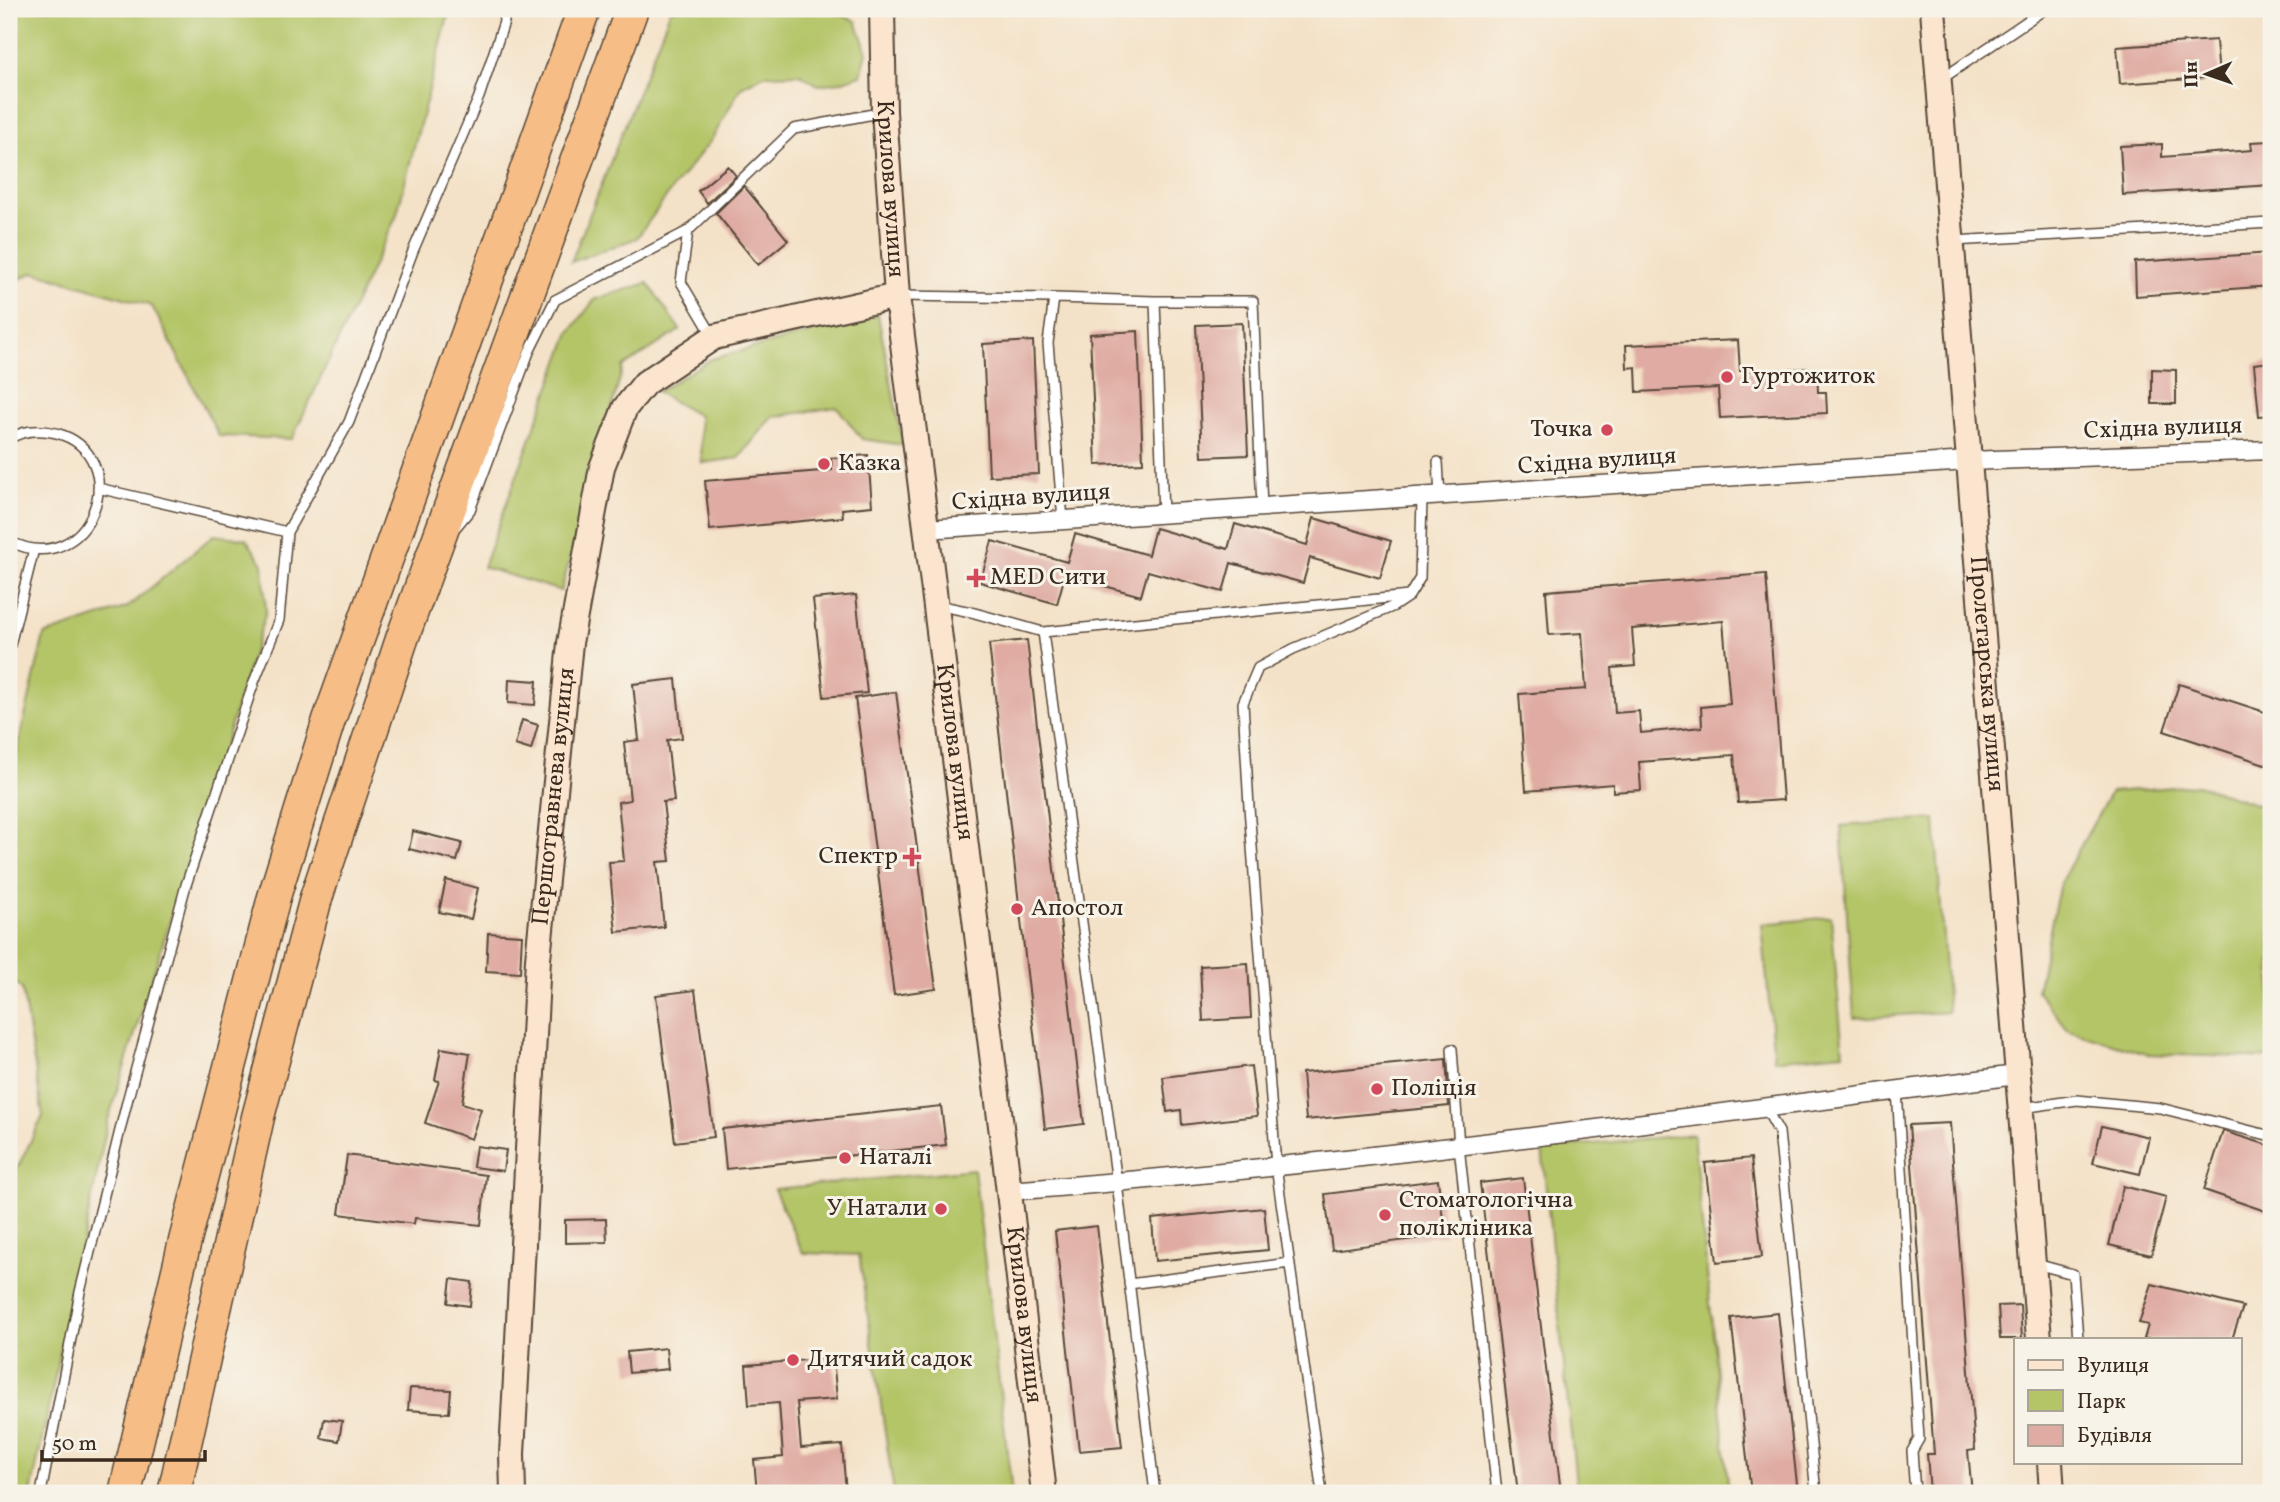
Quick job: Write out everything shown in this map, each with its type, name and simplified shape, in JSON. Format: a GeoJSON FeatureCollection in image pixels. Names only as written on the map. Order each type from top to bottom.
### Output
{"type":"FeatureCollection","features":[{"type":"Feature","properties":{"kind":"highway"},"geometry":{"type":"LineString","coordinates":[[125,1493],[185,1241],[278,884],[329,720],[584,9]]}},
{"type":"Feature","properties":{"kind":"highway"},"geometry":{"type":"LineString","coordinates":[[173,1493],[258,1118],[316,898],[402,639],[632,9]]}},
{"type":"Feature","properties":{"kind":"highway"},"geometry":{"type":"LineString","coordinates":[[607,78],[648,9]]}},
{"type":"Feature","properties":{"kind":"street","name":"Пролетарська вулиця"},"geometry":{"type":"LineString","coordinates":[[1933,9],[2039,1338]]}},
{"type":"Feature","properties":{"kind":"street","name":"Крилова вулиця"},"geometry":{"type":"LineString","coordinates":[[880,10],[897,296],[1044,1493]]}},
{"type":"Feature","properties":{"kind":"street","name":"Першотравнева вулиця"},"geometry":{"type":"LineString","coordinates":[[513,1493],[512,1454],[537,959],[570,643],[602,467],[625,408],[645,383],[714,337],[897,296]]}},
{"type":"Feature","properties":{"kind":"street","name":"Східна вулиця"},"geometry":{"type":"LineString","coordinates":[[926,529],[1968,461],[2271,450]]}},
{"type":"Feature","properties":{"kind":"street"},"geometry":{"type":"LineString","coordinates":[[1008,1191],[1117,1183],[1459,1146],[2017,1075]]}},
{"type":"Feature","properties":{"kind":"street"},"geometry":{"type":"LineString","coordinates":[[2050,1464],[2052,1493]]}},
{"type":"Feature","properties":{"kind":"lane"},"geometry":{"type":"LineString","coordinates":[[41,1493],[80,1292],[124,1111],[186,885],[254,682],[279,620],[287,532],[349,422],[413,251],[478,97],[504,22],[503,9]]}},
{"type":"Feature","properties":{"kind":"lane"},"geometry":{"type":"LineString","coordinates":[[1939,81],[2045,9]]}},
{"type":"Feature","properties":{"kind":"lane"},"geometry":{"type":"LineString","coordinates":[[431,559],[470,510],[528,352],[555,300],[688,231],[794,129],[884,112]]}},
{"type":"Feature","properties":{"kind":"lane"},"geometry":{"type":"LineString","coordinates":[[1951,241],[2271,223]]}},
{"type":"Feature","properties":{"kind":"lane"},"geometry":{"type":"LineString","coordinates":[[688,231],[681,282],[714,337]]}},
{"type":"Feature","properties":{"kind":"lane"},"geometry":{"type":"LineString","coordinates":[[897,296],[1155,301],[1253,300],[1262,508]]}},
{"type":"Feature","properties":{"kind":"lane"},"geometry":{"type":"LineString","coordinates":[[1054,299],[1048,343],[1063,520]]}},
{"type":"Feature","properties":{"kind":"lane"},"geometry":{"type":"LineString","coordinates":[[1155,301],[1163,514]]}},
{"type":"Feature","properties":{"kind":"lane"},"geometry":{"type":"LineString","coordinates":[[9,439],[29,431],[44,430],[60,434],[85,451],[98,479],[96,510],[78,536],[50,549],[34,550],[9,541]]}},
{"type":"Feature","properties":{"kind":"lane"},"geometry":{"type":"LineString","coordinates":[[1322,1493],[1276,1166],[1243,703],[1258,668],[1293,649],[1394,606],[1409,596],[1420,578],[1438,462]]}},
{"type":"Feature","properties":{"kind":"lane"},"geometry":{"type":"LineString","coordinates":[[98,488],[287,532]]}},
{"type":"Feature","properties":{"kind":"lane"},"geometry":{"type":"LineString","coordinates":[[9,649],[34,550]]}},
{"type":"Feature","properties":{"kind":"lane"},"geometry":{"type":"LineString","coordinates":[[935,605],[1043,632],[1409,596]]}},
{"type":"Feature","properties":{"kind":"lane"},"geometry":{"type":"LineString","coordinates":[[1043,632],[1117,1183],[1155,1493]]}},
{"type":"Feature","properties":{"kind":"lane"},"geometry":{"type":"LineString","coordinates":[[1452,1049],[1459,1146],[1497,1493]]}},
{"type":"Feature","properties":{"kind":"lane"},"geometry":{"type":"LineString","coordinates":[[1897,1090],[1919,1439],[1912,1451],[1915,1493]]}},
{"type":"Feature","properties":{"kind":"lane"},"geometry":{"type":"LineString","coordinates":[[2020,1109],[2077,1100],[2160,1108],[2271,1136]]}},
{"type":"Feature","properties":{"kind":"lane"},"geometry":{"type":"LineString","coordinates":[[1765,1107],[1779,1132],[1816,1493]]}},
{"type":"Feature","properties":{"kind":"lane"},"geometry":{"type":"LineString","coordinates":[[1129,1284],[1290,1263]]}},
{"type":"Feature","properties":{"kind":"lane"},"geometry":{"type":"LineString","coordinates":[[2033,1263],[2073,1274],[2078,1338]]}},
{"type":"Feature","properties":{"kind":"green space"},"geometry":{"type":"Polygon","coordinates":[[[9,9],[450,9],[396,217],[292,439],[219,436],[152,306],[34,272],[9,284],[9,9]]]}},
{"type":"Feature","properties":{"kind":"green space"},"geometry":{"type":"Polygon","coordinates":[[[671,9],[826,9],[856,21],[867,52],[861,75],[818,85],[800,74],[764,75],[741,87],[712,139],[637,238],[571,262],[671,9]]]}},
{"type":"Feature","properties":{"kind":"green space"},"geometry":{"type":"Polygon","coordinates":[[[648,283],[680,330],[623,367],[561,591],[483,567],[570,332],[595,299],[648,283]]]}},
{"type":"Feature","properties":{"kind":"green space"},"geometry":{"type":"Polygon","coordinates":[[[878,315],[903,445],[862,439],[837,407],[772,417],[739,458],[702,463],[699,416],[657,392],[711,359],[878,315]]]}},
{"type":"Feature","properties":{"kind":"green space"},"geometry":{"type":"Polygon","coordinates":[[[214,535],[246,539],[263,564],[266,612],[108,1120],[31,1493],[9,1493],[9,1185],[43,1116],[22,989],[9,977],[9,786],[44,635],[128,607],[214,535]]]}},
{"type":"Feature","properties":{"kind":"green space"},"geometry":{"type":"Polygon","coordinates":[[[2198,785],[2271,809],[2271,1058],[2146,1054],[2068,1030],[2037,991],[2060,883],[2111,792],[2198,785]]]}},
{"type":"Feature","properties":{"kind":"green space"},"geometry":{"type":"Polygon","coordinates":[[[1935,819],[1948,1012],[1854,1018],[1841,826],[1935,819]]]}},
{"type":"Feature","properties":{"kind":"green space"},"geometry":{"type":"Polygon","coordinates":[[[1831,917],[1843,1053],[1774,1060],[1762,924],[1831,917]]]}},
{"type":"Feature","properties":{"kind":"green space"},"geometry":{"type":"Polygon","coordinates":[[[1693,1134],[1729,1493],[1577,1493],[1542,1149],[1693,1134]]]}},
{"type":"Feature","properties":{"kind":"green space"},"geometry":{"type":"Polygon","coordinates":[[[974,1169],[1012,1493],[894,1493],[859,1255],[803,1253],[774,1189],[974,1169]]]}},
{"type":"Feature","properties":{"kind":"building"},"geometry":{"type":"Polygon","coordinates":[[[2216,40],[2219,77],[2120,84],[2117,47],[2216,40]]]}},
{"type":"Feature","properties":{"kind":"building"},"geometry":{"type":"Polygon","coordinates":[[[2271,141],[2271,185],[2123,195],[2120,146],[2162,144],[2162,157],[2252,150],[2251,142],[2271,141]]]}},
{"type":"Feature","properties":{"kind":"building"},"geometry":{"type":"Polygon","coordinates":[[[728,166],[736,176],[707,203],[698,191],[728,166]]]}},
{"type":"Feature","properties":{"kind":"building"},"geometry":{"type":"Polygon","coordinates":[[[744,186],[788,240],[758,265],[716,213],[744,186]]]}},
{"type":"Feature","properties":{"kind":"building"},"geometry":{"type":"Polygon","coordinates":[[[2271,253],[2271,286],[2136,296],[2135,262],[2271,253]]]}},
{"type":"Feature","properties":{"kind":"building"},"geometry":{"type":"Polygon","coordinates":[[[1242,323],[1248,455],[1202,457],[1196,325],[1242,323]]]}},
{"type":"Feature","properties":{"kind":"building"},"geometry":{"type":"Polygon","coordinates":[[[1138,331],[1143,463],[1096,465],[1090,334],[1138,331]]]}},
{"type":"Feature","properties":{"kind":"building","name":"Гуртожиток"},"geometry":{"type":"Polygon","coordinates":[[[1738,340],[1740,371],[1817,368],[1818,392],[1826,392],[1827,413],[1720,418],[1718,388],[1637,392],[1636,367],[1627,368],[1626,345],[1738,340]]]}},
{"type":"Feature","properties":{"kind":"building"},"geometry":{"type":"Polygon","coordinates":[[[1033,341],[1039,474],[989,476],[983,344],[1033,341]]]}},
{"type":"Feature","properties":{"kind":"building"},"geometry":{"type":"Polygon","coordinates":[[[2271,362],[2271,415],[2259,416],[2254,364],[2271,362]]]}},
{"type":"Feature","properties":{"kind":"building"},"geometry":{"type":"Polygon","coordinates":[[[2152,369],[2176,370],[2176,404],[2152,404],[2152,369]]]}},
{"type":"Feature","properties":{"kind":"building"},"geometry":{"type":"Polygon","coordinates":[[[868,455],[872,506],[842,509],[843,517],[710,530],[705,481],[832,470],[831,458],[868,455]]]}},
{"type":"Feature","properties":{"kind":"building"},"geometry":{"type":"Polygon","coordinates":[[[1314,518],[1391,541],[1380,578],[1310,558],[1303,583],[1231,563],[1223,592],[1148,571],[1141,596],[1065,575],[1057,604],[980,582],[992,541],[1067,562],[1075,534],[1148,555],[1155,528],[1228,549],[1235,524],[1307,545],[1314,518]]]}},
{"type":"Feature","properties":{"kind":"building"},"geometry":{"type":"Polygon","coordinates":[[[1766,574],[1783,800],[1738,803],[1734,755],[1639,762],[1641,790],[1613,792],[1613,784],[1526,791],[1519,694],[1586,689],[1582,633],[1549,635],[1546,591],[1766,574]],[[1723,621],[1632,629],[1635,666],[1612,668],[1615,713],[1639,711],[1641,733],[1702,727],[1701,707],[1730,704],[1723,621]]]}},
{"type":"Feature","properties":{"kind":"building"},"geometry":{"type":"Polygon","coordinates":[[[856,595],[867,693],[824,697],[813,599],[856,595]]]}},
{"type":"Feature","properties":{"kind":"building"},"geometry":{"type":"Polygon","coordinates":[[[1027,640],[1084,1124],[1045,1129],[989,644],[1027,640]]]}},
{"type":"Feature","properties":{"kind":"building"},"geometry":{"type":"Polygon","coordinates":[[[509,679],[537,681],[535,705],[508,703],[509,679]]]}},
{"type":"Feature","properties":{"kind":"building"},"geometry":{"type":"Polygon","coordinates":[[[676,679],[682,738],[667,740],[674,801],[663,802],[670,861],[657,862],[664,927],[616,932],[609,862],[624,861],[618,802],[630,800],[624,742],[639,740],[633,684],[676,679]]]}},
{"type":"Feature","properties":{"kind":"building"},"geometry":{"type":"Polygon","coordinates":[[[2179,684],[2271,714],[2271,766],[2164,731],[2179,684]]]}},
{"type":"Feature","properties":{"kind":"building"},"geometry":{"type":"Polygon","coordinates":[[[896,692],[936,989],[894,995],[855,698],[896,692]]]}},
{"type":"Feature","properties":{"kind":"building"},"geometry":{"type":"Polygon","coordinates":[[[522,720],[538,725],[531,750],[515,745],[522,720]]]}},
{"type":"Feature","properties":{"kind":"building"},"geometry":{"type":"Polygon","coordinates":[[[413,831],[462,843],[457,861],[409,849],[413,831]]]}},
{"type":"Feature","properties":{"kind":"building"},"geometry":{"type":"Polygon","coordinates":[[[446,880],[478,888],[471,919],[439,912],[446,880]]]}},
{"type":"Feature","properties":{"kind":"building"},"geometry":{"type":"Polygon","coordinates":[[[488,933],[522,935],[520,973],[486,971],[488,933]]]}},
{"type":"Feature","properties":{"kind":"building"},"geometry":{"type":"Polygon","coordinates":[[[1248,963],[1251,1018],[1203,1021],[1200,966],[1248,963]]]}},
{"type":"Feature","properties":{"kind":"building"},"geometry":{"type":"Polygon","coordinates":[[[695,990],[714,1137],[675,1142],[656,995],[695,990]]]}},
{"type":"Feature","properties":{"kind":"building"},"geometry":{"type":"Polygon","coordinates":[[[441,1048],[470,1053],[462,1103],[481,1109],[471,1139],[425,1123],[439,1081],[435,1080],[441,1048]]]}},
{"type":"Feature","properties":{"kind":"building","name":"Поліція"},"geometry":{"type":"Polygon","coordinates":[[[1446,1059],[1449,1106],[1306,1120],[1302,1073],[1446,1059]]]}},
{"type":"Feature","properties":{"kind":"building"},"geometry":{"type":"Polygon","coordinates":[[[1251,1066],[1257,1116],[1182,1125],[1181,1110],[1167,1112],[1163,1077],[1251,1066]]]}},
{"type":"Feature","properties":{"kind":"building"},"geometry":{"type":"Polygon","coordinates":[[[941,1106],[946,1145],[726,1169],[722,1129],[941,1106]]]}},
{"type":"Feature","properties":{"kind":"building"},"geometry":{"type":"Polygon","coordinates":[[[1950,1123],[1975,1450],[1968,1451],[1972,1493],[1930,1493],[1927,1454],[1934,1454],[1909,1125],[1950,1123]]]}},
{"type":"Feature","properties":{"kind":"building"},"geometry":{"type":"Polygon","coordinates":[[[2102,1126],[2149,1137],[2140,1174],[2093,1163],[2102,1126]]]}},
{"type":"Feature","properties":{"kind":"building"},"geometry":{"type":"Polygon","coordinates":[[[2223,1131],[2271,1146],[2271,1213],[2204,1190],[2223,1131]]]}},
{"type":"Feature","properties":{"kind":"building"},"geometry":{"type":"Polygon","coordinates":[[[476,1146],[506,1150],[503,1171],[473,1167],[476,1146]]]}},
{"type":"Feature","properties":{"kind":"building"},"geometry":{"type":"Polygon","coordinates":[[[347,1155],[486,1175],[481,1225],[415,1218],[414,1224],[339,1214],[347,1155]]]}},
{"type":"Feature","properties":{"kind":"building"},"geometry":{"type":"Polygon","coordinates":[[[1751,1158],[1762,1257],[1717,1262],[1705,1163],[1751,1158]]]}},
{"type":"Feature","properties":{"kind":"building"},"geometry":{"type":"Polygon","coordinates":[[[1523,1178],[1561,1493],[1518,1493],[1480,1183],[1523,1178]]]}},
{"type":"Feature","properties":{"kind":"building","name":"Стоматологічна полікліника"},"geometry":{"type":"Polygon","coordinates":[[[1438,1180],[1445,1235],[1332,1250],[1325,1194],[1438,1180]]]}},
{"type":"Feature","properties":{"kind":"building"},"geometry":{"type":"Polygon","coordinates":[[[2123,1186],[2166,1197],[2151,1255],[2109,1245],[2123,1186]]]}},
{"type":"Feature","properties":{"kind":"building"},"geometry":{"type":"Polygon","coordinates":[[[1264,1208],[1268,1250],[1155,1261],[1152,1219],[1264,1208]]]}},
{"type":"Feature","properties":{"kind":"building"},"geometry":{"type":"Polygon","coordinates":[[[606,1219],[607,1242],[565,1243],[565,1220],[606,1219]]]}},
{"type":"Feature","properties":{"kind":"building"},"geometry":{"type":"Polygon","coordinates":[[[1097,1226],[1122,1447],[1079,1451],[1055,1231],[1097,1226]]]}},
{"type":"Feature","properties":{"kind":"building"},"geometry":{"type":"Polygon","coordinates":[[[451,1279],[472,1282],[470,1306],[448,1303],[451,1279]]]}},
{"type":"Feature","properties":{"kind":"building"},"geometry":{"type":"Polygon","coordinates":[[[2152,1284],[2243,1307],[2232,1338],[2144,1338],[2148,1325],[2139,1323],[2152,1284]]]}},
{"type":"Feature","properties":{"kind":"building"},"geometry":{"type":"Polygon","coordinates":[[[2020,1305],[2022,1338],[2000,1339],[1998,1306],[2020,1305]]]}},
{"type":"Feature","properties":{"kind":"building"},"geometry":{"type":"Polygon","coordinates":[[[1778,1313],[1798,1493],[1751,1493],[1731,1318],[1778,1313]]]}},
{"type":"Feature","properties":{"kind":"building"},"geometry":{"type":"Polygon","coordinates":[[[666,1348],[668,1369],[629,1373],[627,1352],[666,1348]]]}},
{"type":"Feature","properties":{"kind":"building"},"geometry":{"type":"Polygon","coordinates":[[[833,1358],[837,1399],[797,1402],[801,1448],[842,1445],[846,1492],[757,1493],[754,1460],[783,1457],[779,1403],[749,1405],[746,1365],[833,1358]]]}},
{"type":"Feature","properties":{"kind":"building"},"geometry":{"type":"Polygon","coordinates":[[[410,1388],[451,1390],[449,1413],[408,1410],[410,1388]]]}},
{"type":"Feature","properties":{"kind":"building"},"geometry":{"type":"Polygon","coordinates":[[[324,1419],[342,1421],[339,1441],[321,1438],[324,1419]]]}},
{"type":"Feature","properties":{"kind":"place","name":"Гуртожиток"},"geometry":{"type":"Point","coordinates":[1727,377]}},
{"type":"Feature","properties":{"kind":"place","name":"Точка"},"geometry":{"type":"Point","coordinates":[1607,430]}},
{"type":"Feature","properties":{"kind":"place","name":"Казка"},"geometry":{"type":"Point","coordinates":[824,464]}},
{"type":"Feature","properties":{"kind":"place","name":"MED Сити"},"geometry":{"type":"Point","coordinates":[976,578]}},
{"type":"Feature","properties":{"kind":"place","name":"Спектр"},"geometry":{"type":"Point","coordinates":[912,857]}},
{"type":"Feature","properties":{"kind":"place","name":"Апостол"},"geometry":{"type":"Point","coordinates":[1017,909]}},
{"type":"Feature","properties":{"kind":"place","name":"Поліція"},"geometry":{"type":"Point","coordinates":[1377,1089]}},
{"type":"Feature","properties":{"kind":"place","name":"Наталі"},"geometry":{"type":"Point","coordinates":[845,1158]}},
{"type":"Feature","properties":{"kind":"place","name":"У Натали"},"geometry":{"type":"Point","coordinates":[941,1209]}},
{"type":"Feature","properties":{"kind":"place","name":"Стоматологічна полікліника"},"geometry":{"type":"Point","coordinates":[1385,1215]}},
{"type":"Feature","properties":{"kind":"place","name":"Дитячий садок"},"geometry":{"type":"Point","coordinates":[793,1360]}}]}
